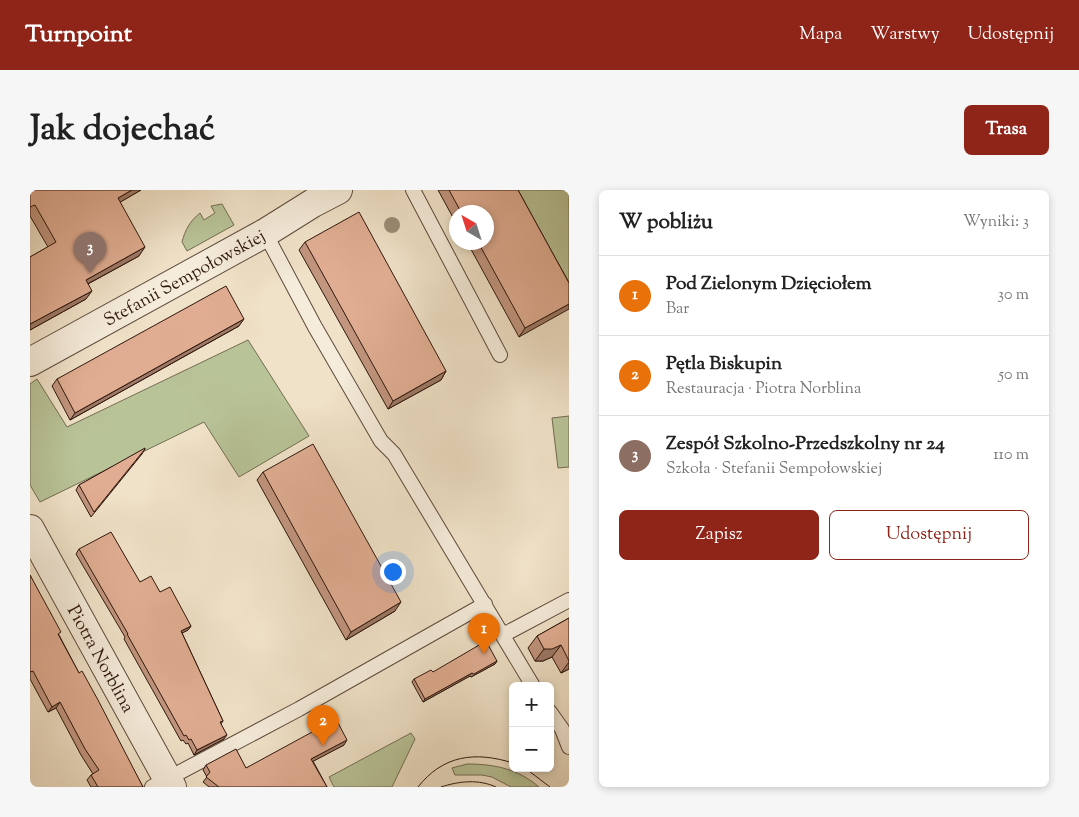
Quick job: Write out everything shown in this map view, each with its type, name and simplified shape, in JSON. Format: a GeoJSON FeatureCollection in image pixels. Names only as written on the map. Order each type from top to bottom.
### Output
{"type":"FeatureCollection","features":[{"type":"Feature","properties":{"kind":"street","name":"Stefanii Sempołowskiej"},"geometry":{"type":"LineString","coordinates":[[30,362],[265,234],[313,203],[338,190]]}},
{"type":"Feature","properties":{"kind":"street","name":"Piotra Norblina"},"geometry":{"type":"LineString","coordinates":[[30,529],[164,784]]}},
{"type":"Feature","properties":{"kind":"lane"},"geometry":{"type":"LineString","coordinates":[[413,190],[500,355]]}},
{"type":"Feature","properties":{"kind":"lane"},"geometry":{"type":"LineString","coordinates":[[265,234],[315,327],[381,442],[394,454],[531,682]]}},
{"type":"Feature","properties":{"kind":"lane"},"geometry":{"type":"LineString","coordinates":[[503,635],[569,600]]}},
{"type":"Feature","properties":{"kind":"lane"},"geometry":{"type":"LineString","coordinates":[[164,784],[485,604]]}},
{"type":"Feature","properties":{"kind":"lane"},"geometry":{"type":"LineString","coordinates":[[554,718],[562,729],[569,747]]}},
{"type":"Feature","properties":{"kind":"green space"},"geometry":{"type":"Polygon","coordinates":[[[515,190],[569,190],[569,282],[515,190]]]}},
{"type":"Feature","properties":{"kind":"green space"},"geometry":{"type":"Polygon","coordinates":[[[222,204],[234,225],[187,251],[182,242],[186,230],[196,216],[200,213],[204,220],[215,213],[211,206],[222,204]]]}},
{"type":"Feature","properties":{"kind":"green space"},"geometry":{"type":"Polygon","coordinates":[[[248,340],[309,436],[239,477],[204,422],[40,502],[30,485],[30,384],[37,379],[67,427],[248,340]]]}},
{"type":"Feature","properties":{"kind":"green space"},"geometry":{"type":"Polygon","coordinates":[[[569,416],[569,467],[558,468],[552,418],[569,416]]]}},
{"type":"Feature","properties":{"kind":"green space"},"geometry":{"type":"Polygon","coordinates":[[[411,733],[415,739],[392,787],[334,787],[329,777],[411,733]]]}},
{"type":"Feature","properties":{"kind":"green space"},"geometry":{"type":"Polygon","coordinates":[[[467,764],[497,767],[523,776],[539,787],[511,787],[492,777],[455,775],[452,768],[467,764]]]}},
{"type":"Feature","properties":{"kind":"building"},"geometry":{"type":"Polygon","coordinates":[[[30,190],[132,190],[118,198],[145,247],[86,280],[92,291],[30,324],[30,257],[56,242],[35,205],[30,207],[30,190]]]}},
{"type":"Feature","properties":{"kind":"building"},"geometry":{"type":"Polygon","coordinates":[[[449,190],[518,190],[569,283],[569,304],[525,328],[482,250],[494,250],[494,205],[457,205],[449,190]]]}},
{"type":"Feature","properties":{"kind":"building"},"geometry":{"type":"Polygon","coordinates":[[[359,212],[446,371],[393,401],[305,242],[359,212]]]}},
{"type":"Feature","properties":{"kind":"building"},"geometry":{"type":"Polygon","coordinates":[[[226,286],[244,319],[75,413],[57,379],[226,286]]]}},
{"type":"Feature","properties":{"kind":"building"},"geometry":{"type":"Polygon","coordinates":[[[313,444],[401,602],[351,632],[263,472],[313,444]]]}},
{"type":"Feature","properties":{"kind":"building"},"geometry":{"type":"Polygon","coordinates":[[[145,449],[94,512],[79,485],[145,449]]]}},
{"type":"Feature","properties":{"kind":"building"},"geometry":{"type":"Polygon","coordinates":[[[111,532],[140,582],[151,576],[160,592],[170,587],[191,626],[181,631],[223,721],[220,722],[227,735],[197,750],[191,739],[189,740],[186,735],[184,736],[79,549],[111,532]]]}},
{"type":"Feature","properties":{"kind":"building"},"geometry":{"type":"Polygon","coordinates":[[[30,575],[61,632],[58,634],[79,673],[82,671],[143,787],[98,787],[91,775],[99,770],[85,749],[60,702],[52,707],[33,671],[30,672],[30,575]]]}},
{"type":"Feature","properties":{"kind":"building"},"geometry":{"type":"Polygon","coordinates":[[[569,618],[569,661],[561,645],[552,649],[544,649],[537,636],[569,618]]]}},
{"type":"Feature","properties":{"kind":"building"},"geometry":{"type":"Polygon","coordinates":[[[486,641],[497,661],[425,699],[414,679],[431,670],[433,672],[486,641]]]}},
{"type":"Feature","properties":{"kind":"building"},"geometry":{"type":"Polygon","coordinates":[[[336,719],[347,740],[311,759],[327,787],[219,787],[206,777],[210,772],[206,765],[236,749],[246,768],[336,719]]]}},
{"type":"Feature","properties":{"kind":"tram line"},"geometry":{"type":"LineString","coordinates":[[418,787],[438,768],[461,758],[486,757],[509,762]]}},
{"type":"Feature","properties":{"kind":"tram line"},"geometry":{"type":"LineString","coordinates":[[530,772],[550,787]]}},
{"type":"Feature","properties":{"kind":"tram line"},"geometry":{"type":"LineString","coordinates":[[441,787],[469,782],[489,784],[496,787]]}},
{"type":"Feature","properties":{"kind":"place","name":"Zespół Szkolno-Przedszkolny nr 24"},"geometry":{"type":"Point","coordinates":[90,273]}},
{"type":"Feature","properties":{"kind":"place","name":"Pod Zielonym Dzięciołem"},"geometry":{"type":"Point","coordinates":[484,654]}},
{"type":"Feature","properties":{"kind":"place","name":"Pętla Biskupin"},"geometry":{"type":"Point","coordinates":[323,746]}}]}
